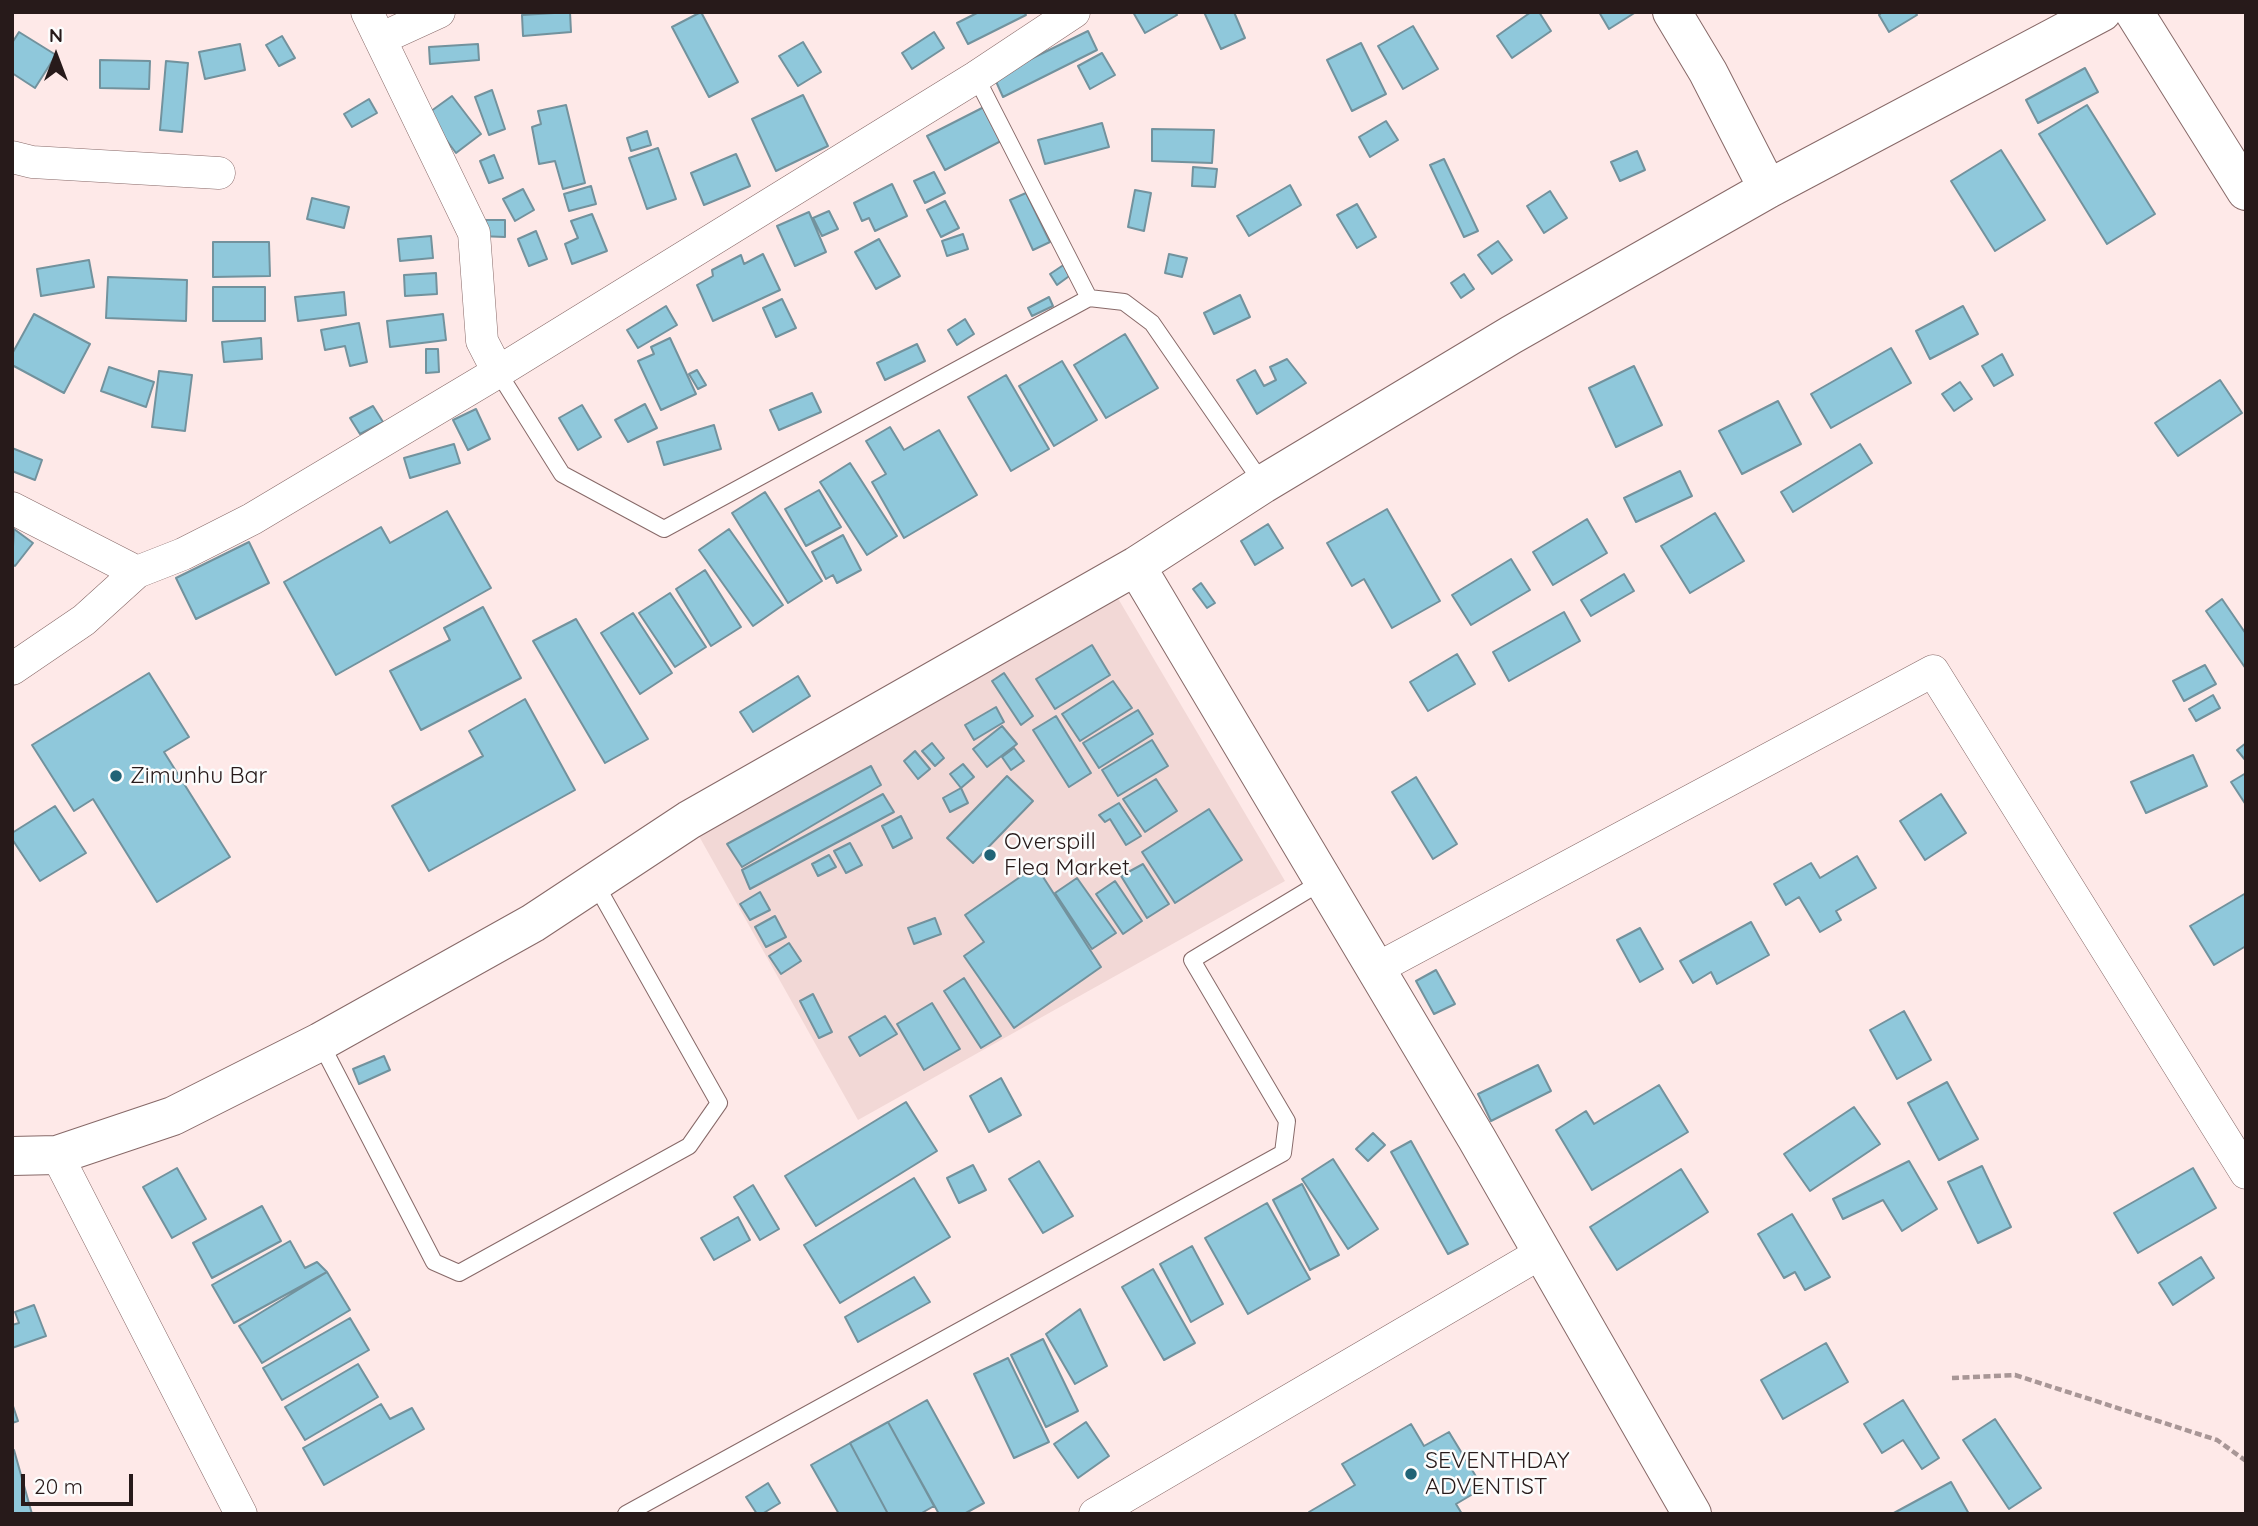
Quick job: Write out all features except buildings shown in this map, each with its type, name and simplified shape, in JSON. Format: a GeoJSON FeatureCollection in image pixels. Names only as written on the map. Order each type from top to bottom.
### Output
{"type":"FeatureCollection","features":[{"type":"Feature","properties":{"kind":"street"},"geometry":{"type":"LineString","coordinates":[[439,12],[373,26],[474,233],[482,341],[498,372]]}},
{"type":"Feature","properties":{"kind":"street"},"geometry":{"type":"LineString","coordinates":[[12,669],[84,620],[137,572],[183,554],[252,519],[498,372],[976,77],[1074,12]]}},
{"type":"Feature","properties":{"kind":"street"},"geometry":{"type":"LineString","coordinates":[[1672,12],[1708,72],[1768,189]]}},
{"type":"Feature","properties":{"kind":"street"},"geometry":{"type":"LineString","coordinates":[[12,1156],[57,1155],[173,1116],[320,1042],[533,923],[689,820],[1136,566],[1263,484],[1511,335],[1768,189],[2102,12]]}},
{"type":"Feature","properties":{"kind":"street"},"geometry":{"type":"LineString","coordinates":[[2134,12],[2246,191]]}},
{"type":"Feature","properties":{"kind":"street"},"geometry":{"type":"LineString","coordinates":[[12,157],[33,162],[219,173]]}},
{"type":"Feature","properties":{"kind":"street"},"geometry":{"type":"LineString","coordinates":[[12,508],[137,572]]}},
{"type":"Feature","properties":{"kind":"street"},"geometry":{"type":"LineString","coordinates":[[1136,566],[1541,1252],[1679,1509]]}},
{"type":"Feature","properties":{"kind":"street"},"geometry":{"type":"LineString","coordinates":[[1376,969],[1933,671],[2246,1173]]}},
{"type":"Feature","properties":{"kind":"street"},"geometry":{"type":"LineString","coordinates":[[57,1155],[241,1514]]}},
{"type":"Feature","properties":{"kind":"street"},"geometry":{"type":"LineString","coordinates":[[1095,1514],[1541,1252]]}},
{"type":"Feature","properties":{"kind":"lane"},"geometry":{"type":"LineString","coordinates":[[976,77],[1089,298]]}},
{"type":"Feature","properties":{"kind":"lane"},"geometry":{"type":"LineString","coordinates":[[498,372],[562,474],[664,529],[1089,298],[1124,302],[1152,323],[1263,484]]}},
{"type":"Feature","properties":{"kind":"lane"},"geometry":{"type":"LineString","coordinates":[[626,1514],[1283,1153],[1287,1121],[1192,960],[1323,881]]}},
{"type":"Feature","properties":{"kind":"lane"},"geometry":{"type":"LineString","coordinates":[[320,1042],[434,1262],[459,1273],[689,1146],[719,1103],[595,883]]}},
{"type":"Feature","properties":{"kind":"path"},"geometry":{"type":"LineString","coordinates":[[1952,1378],[2015,1375],[2217,1440],[2246,1461]]}},
{"type":"Feature","properties":{"kind":"shaded area","name":"Overspill Flea Market"},"geometry":{"type":"Polygon","coordinates":[[[1116,595],[1285,881],[858,1120],[695,829],[1116,595]]]}},
{"type":"Feature","properties":{"kind":"place","name":"Zimunhu Bar"},"geometry":{"type":"Point","coordinates":[116,776]}},
{"type":"Feature","properties":{"kind":"place","name":"Overspill Flea Market"},"geometry":{"type":"Point","coordinates":[990,855]}},
{"type":"Feature","properties":{"kind":"place","name":"SEVENTHDAY ADVENTIST"},"geometry":{"type":"Point","coordinates":[1411,1474]}}]}
